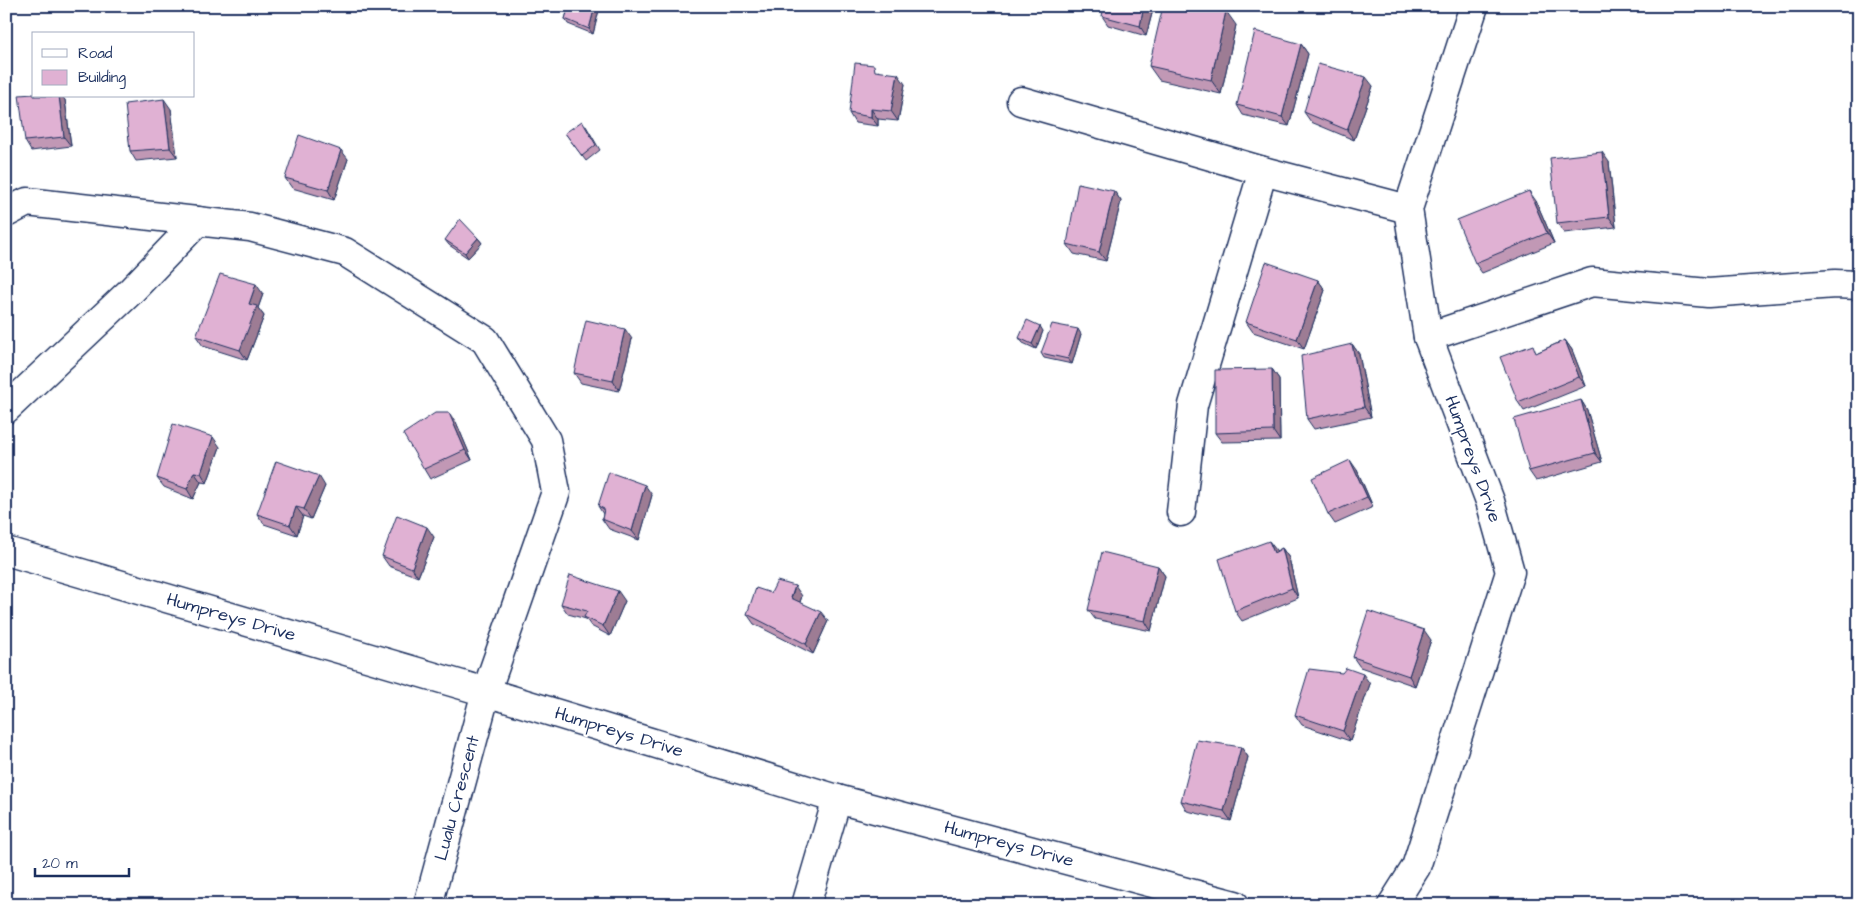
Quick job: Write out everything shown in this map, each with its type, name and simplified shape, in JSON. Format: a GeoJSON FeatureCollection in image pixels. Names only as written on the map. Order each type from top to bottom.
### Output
{"type":"FeatureCollection","features":[{"type":"Feature","properties":{"kind":"street","name":"Humpreys Drive"},"geometry":{"type":"LineString","coordinates":[[1392,905],[1416,867],[1510,572],[1490,501],[1428,336],[1408,209],[1474,6]]}},
{"type":"Feature","properties":{"kind":"street"},"geometry":{"type":"LineString","coordinates":[[1021,101],[1263,171],[1408,209]]}},
{"type":"Feature","properties":{"kind":"street"},"geometry":{"type":"LineString","coordinates":[[1180,512],[1193,405],[1263,171]]}},
{"type":"Feature","properties":{"kind":"street","name":"Lualu Crescent"},"geometry":{"type":"LineString","coordinates":[[6,214],[27,202],[250,227],[345,252],[485,340],[546,440],[556,492],[486,692],[428,905]]}},
{"type":"Feature","properties":{"kind":"street"},"geometry":{"type":"LineString","coordinates":[[6,409],[131,291],[198,221]]}},
{"type":"Feature","properties":{"kind":"street"},"geometry":{"type":"LineString","coordinates":[[1428,336],[1592,282],[1708,293],[1835,284],[1859,285]]}},
{"type":"Feature","properties":{"kind":"street","name":"Humpreys Drive"},"geometry":{"type":"LineString","coordinates":[[6,551],[486,692],[837,799],[1235,905]]}},
{"type":"Feature","properties":{"kind":"street"},"geometry":{"type":"LineString","coordinates":[[806,905],[837,799]]}},
{"type":"Feature","properties":{"kind":"building"},"geometry":{"type":"Polygon","coordinates":[[[569,6],[595,6],[589,29],[565,19],[569,6]]]}},
{"type":"Feature","properties":{"kind":"building"},"geometry":{"type":"Polygon","coordinates":[[[1104,6],[1144,6],[1140,26],[1102,16],[1104,6]]]}},
{"type":"Feature","properties":{"kind":"building"},"geometry":{"type":"Polygon","coordinates":[[[1163,6],[1203,6],[1226,11],[1211,80],[1149,66],[1163,6]]]}},
{"type":"Feature","properties":{"kind":"building"},"geometry":{"type":"Polygon","coordinates":[[[1255,31],[1301,44],[1282,117],[1237,105],[1255,31]]]}},
{"type":"Feature","properties":{"kind":"building"},"geometry":{"type":"Polygon","coordinates":[[[855,63],[874,65],[875,71],[898,74],[891,111],[871,109],[871,117],[849,113],[855,63]]]}},
{"type":"Feature","properties":{"kind":"building"},"geometry":{"type":"Polygon","coordinates":[[[1318,64],[1366,77],[1347,130],[1304,112],[1318,64]]]}},
{"type":"Feature","properties":{"kind":"building"},"geometry":{"type":"Polygon","coordinates":[[[32,94],[32,98],[59,98],[64,137],[25,141],[19,95],[32,94]]]}},
{"type":"Feature","properties":{"kind":"building"},"geometry":{"type":"Polygon","coordinates":[[[164,99],[170,148],[130,151],[125,104],[164,99]]]}},
{"type":"Feature","properties":{"kind":"building"},"geometry":{"type":"Polygon","coordinates":[[[582,121],[596,145],[582,156],[565,133],[582,121]]]}},
{"type":"Feature","properties":{"kind":"building"},"geometry":{"type":"Polygon","coordinates":[[[299,135],[341,150],[328,190],[285,178],[299,135]]]}},
{"type":"Feature","properties":{"kind":"building"},"geometry":{"type":"Polygon","coordinates":[[[1602,152],[1609,217],[1557,223],[1550,158],[1602,152]]]}},
{"type":"Feature","properties":{"kind":"building"},"geometry":{"type":"Polygon","coordinates":[[[1078,183],[1114,191],[1099,252],[1067,244],[1078,183]]]}},
{"type":"Feature","properties":{"kind":"building"},"geometry":{"type":"Polygon","coordinates":[[[1529,191],[1547,233],[1475,263],[1457,220],[1529,191]]]}},
{"type":"Feature","properties":{"kind":"building"},"geometry":{"type":"Polygon","coordinates":[[[460,219],[478,238],[465,253],[445,240],[460,219]]]}},
{"type":"Feature","properties":{"kind":"building"},"geometry":{"type":"Polygon","coordinates":[[[1266,262],[1318,280],[1297,339],[1246,322],[1266,262]]]}},
{"type":"Feature","properties":{"kind":"building"},"geometry":{"type":"Polygon","coordinates":[[[220,274],[256,284],[249,304],[257,306],[240,350],[196,336],[220,274]]]}},
{"type":"Feature","properties":{"kind":"building"},"geometry":{"type":"Polygon","coordinates":[[[586,320],[625,329],[613,381],[574,373],[586,320]]]}},
{"type":"Feature","properties":{"kind":"building"},"geometry":{"type":"Polygon","coordinates":[[[1027,320],[1040,326],[1032,344],[1019,338],[1027,320]]]}},
{"type":"Feature","properties":{"kind":"building"},"geometry":{"type":"Polygon","coordinates":[[[1052,324],[1078,329],[1068,359],[1041,353],[1052,324]]]}},
{"type":"Feature","properties":{"kind":"building"},"geometry":{"type":"Polygon","coordinates":[[[1565,340],[1579,377],[1518,402],[1500,357],[1533,345],[1536,353],[1565,340]]]}},
{"type":"Feature","properties":{"kind":"building"},"geometry":{"type":"Polygon","coordinates":[[[1352,344],[1364,407],[1307,419],[1301,356],[1352,344]]]}},
{"type":"Feature","properties":{"kind":"building"},"geometry":{"type":"Polygon","coordinates":[[[1272,369],[1273,431],[1215,433],[1215,370],[1272,369]]]}},
{"type":"Feature","properties":{"kind":"building"},"geometry":{"type":"Polygon","coordinates":[[[1581,400],[1595,453],[1529,471],[1514,419],[1581,400]]]}},
{"type":"Feature","properties":{"kind":"building"},"geometry":{"type":"Polygon","coordinates":[[[435,413],[449,413],[465,450],[424,469],[403,434],[435,413]]]}},
{"type":"Feature","properties":{"kind":"building"},"geometry":{"type":"Polygon","coordinates":[[[173,424],[213,437],[201,473],[194,472],[187,489],[157,478],[173,424]]]}},
{"type":"Feature","properties":{"kind":"building"},"geometry":{"type":"Polygon","coordinates":[[[1350,460],[1367,497],[1328,514],[1312,478],[1350,460]]]}},
{"type":"Feature","properties":{"kind":"building"},"geometry":{"type":"Polygon","coordinates":[[[276,461],[319,476],[304,509],[296,507],[290,525],[257,514],[276,461]]]}},
{"type":"Feature","properties":{"kind":"building"},"geometry":{"type":"Polygon","coordinates":[[[609,472],[645,485],[632,531],[602,519],[604,509],[598,506],[609,472]]]}},
{"type":"Feature","properties":{"kind":"building"},"geometry":{"type":"Polygon","coordinates":[[[397,515],[427,527],[412,568],[382,556],[397,515]]]}},
{"type":"Feature","properties":{"kind":"building"},"geometry":{"type":"Polygon","coordinates":[[[1269,541],[1274,553],[1282,548],[1292,588],[1235,611],[1219,559],[1269,541]]]}},
{"type":"Feature","properties":{"kind":"building"},"geometry":{"type":"Polygon","coordinates":[[[1102,552],[1158,566],[1145,621],[1088,610],[1102,552]]]}},
{"type":"Feature","properties":{"kind":"building"},"geometry":{"type":"Polygon","coordinates":[[[570,575],[618,591],[603,626],[584,617],[587,611],[561,604],[570,575]]]}},
{"type":"Feature","properties":{"kind":"building"},"geometry":{"type":"Polygon","coordinates":[[[777,581],[795,586],[791,598],[821,612],[806,644],[747,614],[756,588],[771,593],[777,581]]]}},
{"type":"Feature","properties":{"kind":"building"},"geometry":{"type":"Polygon","coordinates":[[[1368,611],[1424,630],[1409,676],[1353,657],[1368,611]]]}},
{"type":"Feature","properties":{"kind":"building"},"geometry":{"type":"Polygon","coordinates":[[[1346,668],[1363,674],[1343,731],[1295,715],[1309,669],[1342,673],[1346,668]]]}},
{"type":"Feature","properties":{"kind":"building"},"geometry":{"type":"Polygon","coordinates":[[[1197,740],[1241,747],[1224,811],[1181,801],[1197,740]]]}}]}
